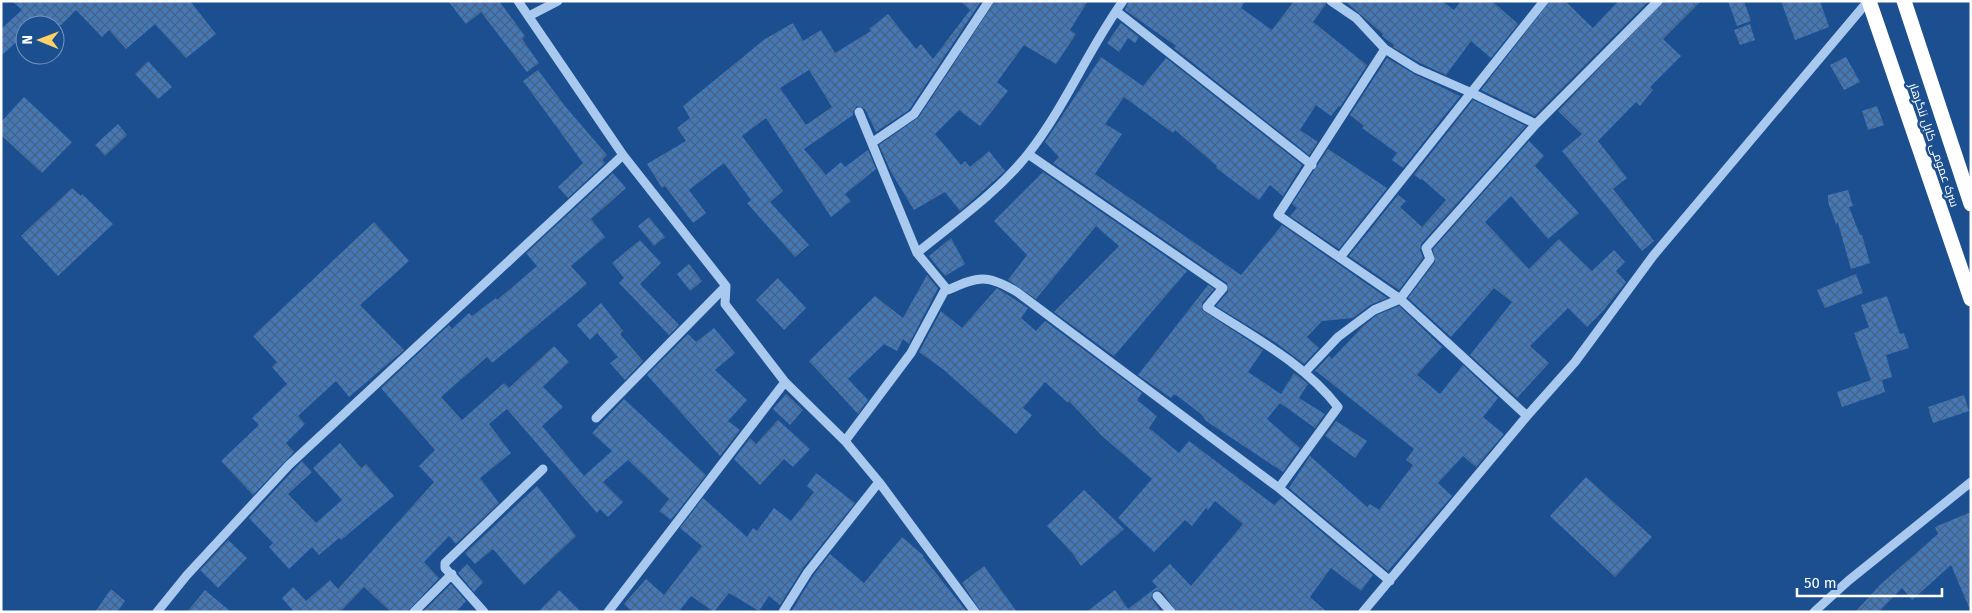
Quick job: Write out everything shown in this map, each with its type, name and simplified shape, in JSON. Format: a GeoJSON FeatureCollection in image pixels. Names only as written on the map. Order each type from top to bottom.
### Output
{"type":"FeatureCollection","features":[{"type":"Feature","properties":{"kind":"highway","name":"سرک عمومی کابل ننگرهار"},"geometry":{"type":"LineString","coordinates":[[1869,1],[1971,299]]}},
{"type":"Feature","properties":{"kind":"highway","name":"سرک عمومی کابل ننگرهار"},"geometry":{"type":"LineString","coordinates":[[1904,1],[1971,204]]}},
{"type":"Feature","properties":{"kind":"street"},"geometry":{"type":"LineString","coordinates":[[518,1],[624,155],[726,286],[725,304],[785,382],[845,441],[879,482],[975,612]]}},
{"type":"Feature","properties":{"kind":"street"},"geometry":{"type":"LineString","coordinates":[[529,16],[558,1]]}},
{"type":"Feature","properties":{"kind":"street"},"geometry":{"type":"LineString","coordinates":[[873,142],[914,114],[989,1]]}},
{"type":"Feature","properties":{"kind":"street"},"geometry":{"type":"LineString","coordinates":[[917,253],[1001,185],[1028,154],[1123,1]]}},
{"type":"Feature","properties":{"kind":"street"},"geometry":{"type":"LineString","coordinates":[[1331,1],[1356,18],[1385,49],[1417,69],[1472,92],[1536,124]]}},
{"type":"Feature","properties":{"kind":"street"},"geometry":{"type":"LineString","coordinates":[[1341,256],[1544,1]]}},
{"type":"Feature","properties":{"kind":"street"},"geometry":{"type":"LineString","coordinates":[[1305,372],[1338,337],[1374,310],[1400,299],[1430,259],[1426,248],[1536,124],[1658,1]]}},
{"type":"Feature","properties":{"kind":"street"},"geometry":{"type":"LineString","coordinates":[[1364,612],[1527,416],[1575,362],[1653,256],[1869,1]]}},
{"type":"Feature","properties":{"kind":"street"},"geometry":{"type":"LineString","coordinates":[[1116,12],[1312,165]]}},
{"type":"Feature","properties":{"kind":"street"},"geometry":{"type":"LineString","coordinates":[[1385,49],[1278,215],[1341,256],[1400,299],[1527,416]]}},
{"type":"Feature","properties":{"kind":"street"},"geometry":{"type":"LineString","coordinates":[[859,112],[873,142],[917,253],[948,290],[970,280],[996,279],[1280,488],[1390,581]]}},
{"type":"Feature","properties":{"kind":"street"},"geometry":{"type":"LineString","coordinates":[[1028,154],[1223,288],[1207,306],[1305,372],[1322,387],[1338,407],[1280,488]]}},
{"type":"Feature","properties":{"kind":"street"},"geometry":{"type":"LineString","coordinates":[[157,612],[186,575],[289,465],[624,155]]}},
{"type":"Feature","properties":{"kind":"street"},"geometry":{"type":"LineString","coordinates":[[596,418],[726,286]]}},
{"type":"Feature","properties":{"kind":"street"},"geometry":{"type":"LineString","coordinates":[[845,441],[911,353],[946,288]]}},
{"type":"Feature","properties":{"kind":"street"},"geometry":{"type":"LineString","coordinates":[[608,612],[785,382]]}},
{"type":"Feature","properties":{"kind":"street"},"geometry":{"type":"LineString","coordinates":[[484,612],[445,568],[446,563],[543,469]]}},
{"type":"Feature","properties":{"kind":"street"},"geometry":{"type":"LineString","coordinates":[[783,612],[808,572],[879,482]]}},
{"type":"Feature","properties":{"kind":"street"},"geometry":{"type":"LineString","coordinates":[[1814,612],[1848,581],[1971,482]]}},
{"type":"Feature","properties":{"kind":"street"},"geometry":{"type":"LineString","coordinates":[[414,612],[452,574]]}},
{"type":"Feature","properties":{"kind":"street"},"geometry":{"type":"LineString","coordinates":[[1157,596],[1171,612]]}},
{"type":"Feature","properties":{"kind":"building"},"geometry":{"type":"Polygon","coordinates":[[[12,1],[190,1],[216,34],[186,58],[155,24],[126,49],[109,30],[102,37],[76,10],[65,21],[65,15],[16,15],[22,10],[12,1]]]}},
{"type":"Feature","properties":{"kind":"building"},"geometry":{"type":"Polygon","coordinates":[[[448,1],[499,1],[525,36],[522,39],[539,63],[527,72],[481,12],[466,24],[448,1]]]}},
{"type":"Feature","properties":{"kind":"building"},"geometry":{"type":"Polygon","coordinates":[[[960,1],[981,1],[909,110],[876,132],[865,109],[857,106],[853,111],[853,115],[804,149],[826,175],[841,162],[845,167],[868,150],[876,169],[845,194],[851,201],[831,217],[766,118],[742,136],[783,191],[770,202],[809,245],[795,257],[747,203],[751,200],[724,163],[689,190],[706,213],[693,223],[665,186],[662,188],[647,164],[686,141],[677,128],[690,118],[683,106],[765,39],[793,23],[803,41],[821,30],[835,53],[871,31],[869,29],[888,14],[916,49],[921,44],[933,59],[970,10],[960,1]],[[809,70],[780,88],[806,125],[832,107],[809,70]]]}},
{"type":"Feature","properties":{"kind":"building"},"geometry":{"type":"Polygon","coordinates":[[[995,1],[1088,1],[1070,30],[1076,34],[1056,64],[1024,45],[997,82],[1008,91],[980,126],[959,110],[935,134],[961,165],[965,161],[970,167],[989,151],[1005,171],[960,211],[945,192],[914,210],[891,172],[879,145],[919,117],[995,1]]]}},
{"type":"Feature","properties":{"kind":"building"},"geometry":{"type":"Polygon","coordinates":[[[1129,1],[1245,1],[1241,8],[1272,30],[1294,1],[1325,1],[1326,4],[1313,22],[1367,65],[1340,107],[1331,116],[1316,105],[1300,130],[1318,142],[1309,155],[1174,48],[1176,46],[1125,10],[1129,1]]]}},
{"type":"Feature","properties":{"kind":"building"},"geometry":{"type":"Polygon","coordinates":[[[1345,1],[1442,1],[1454,10],[1461,1],[1492,1],[1518,24],[1491,58],[1471,41],[1446,75],[1420,63],[1393,47],[1394,45],[1382,36],[1383,34],[1345,1]]]}},
{"type":"Feature","properties":{"kind":"building"},"geometry":{"type":"Polygon","coordinates":[[[1550,1],[1565,1],[1593,28],[1618,1],[1649,1],[1535,116],[1481,90],[1550,1]]]}},
{"type":"Feature","properties":{"kind":"building"},"geometry":{"type":"Polygon","coordinates":[[[1664,1],[1701,1],[1663,39],[1681,56],[1650,87],[1653,90],[1640,106],[1636,102],[1598,141],[1627,178],[1613,189],[1654,241],[1642,251],[1562,151],[1582,134],[1558,111],[1664,1]]]}},
{"type":"Feature","properties":{"kind":"building"},"geometry":{"type":"Polygon","coordinates":[[[1728,1],[1744,1],[1751,21],[1737,26],[1728,1]]]}},
{"type":"Feature","properties":{"kind":"building"},"geometry":{"type":"Polygon","coordinates":[[[1781,1],[1820,1],[1829,27],[1795,40],[1781,1]]]}},
{"type":"Feature","properties":{"kind":"building"},"geometry":{"type":"Polygon","coordinates":[[[15,16],[15,43],[1,56],[1,29],[15,16]]]}},
{"type":"Feature","properties":{"kind":"building"},"geometry":{"type":"Polygon","coordinates":[[[1121,23],[1139,37],[1135,43],[1128,38],[1119,52],[1107,43],[1121,23]]]}},
{"type":"Feature","properties":{"kind":"building"},"geometry":{"type":"Polygon","coordinates":[[[1750,24],[1755,40],[1740,45],[1734,30],[1750,24]]]}},
{"type":"Feature","properties":{"kind":"building"},"geometry":{"type":"Polygon","coordinates":[[[1101,57],[1143,86],[1166,58],[1302,165],[1283,196],[1270,185],[1259,200],[1216,168],[1217,166],[1175,130],[1173,133],[1124,97],[1105,124],[1122,134],[1095,174],[1241,275],[1282,225],[1387,298],[1370,305],[1353,318],[1322,321],[1307,337],[1319,348],[1304,364],[1275,342],[1216,306],[1228,292],[1227,283],[1053,163],[1059,157],[1045,142],[1101,57]]]}},
{"type":"Feature","properties":{"kind":"building"},"geometry":{"type":"Polygon","coordinates":[[[1846,57],[1860,82],[1844,90],[1830,65],[1846,57]]]}},
{"type":"Feature","properties":{"kind":"building"},"geometry":{"type":"Polygon","coordinates":[[[1387,58],[1414,74],[1460,96],[1403,168],[1392,160],[1397,153],[1362,128],[1364,126],[1350,115],[1387,58]]]}},
{"type":"Feature","properties":{"kind":"building"},"geometry":{"type":"Polygon","coordinates":[[[148,61],[172,87],[158,99],[135,74],[148,61]]]}},
{"type":"Feature","properties":{"kind":"building"},"geometry":{"type":"Polygon","coordinates":[[[538,70],[565,106],[607,155],[602,160],[605,163],[568,198],[558,187],[583,163],[523,81],[538,70]]]}},
{"type":"Feature","properties":{"kind":"building"},"geometry":{"type":"Polygon","coordinates":[[[24,97],[72,142],[42,173],[1,135],[1,122],[24,97]]]}},
{"type":"Feature","properties":{"kind":"building"},"geometry":{"type":"Polygon","coordinates":[[[1473,100],[1526,126],[1421,244],[1420,250],[1423,258],[1399,290],[1349,256],[1398,195],[1406,201],[1400,207],[1422,227],[1446,200],[1422,179],[1414,175],[1473,100]]]}},
{"type":"Feature","properties":{"kind":"building"},"geometry":{"type":"Polygon","coordinates":[[[1877,106],[1884,125],[1868,130],[1862,111],[1877,106]]]}},
{"type":"Feature","properties":{"kind":"building"},"geometry":{"type":"Polygon","coordinates":[[[118,124],[127,135],[105,156],[95,145],[118,124]]]}},
{"type":"Feature","properties":{"kind":"building"},"geometry":{"type":"Polygon","coordinates":[[[1529,141],[1544,156],[1535,166],[1579,213],[1548,239],[1511,196],[1485,222],[1529,269],[1559,239],[1592,271],[1614,250],[1625,262],[1616,271],[1626,282],[1603,311],[1587,327],[1568,308],[1530,346],[1549,363],[1517,398],[1470,355],[1512,302],[1494,288],[1451,337],[1408,298],[1435,262],[1433,249],[1529,141]]]}},
{"type":"Feature","properties":{"kind":"building"},"geometry":{"type":"Polygon","coordinates":[[[1328,149],[1387,188],[1339,249],[1290,216],[1297,208],[1292,204],[1328,149]]]}},
{"type":"Feature","properties":{"kind":"building"},"geometry":{"type":"Polygon","coordinates":[[[1043,172],[1187,271],[1114,356],[1054,312],[1119,246],[1096,226],[1036,299],[1008,280],[1027,255],[994,221],[1043,172]]]}},
{"type":"Feature","properties":{"kind":"building"},"geometry":{"type":"Polygon","coordinates":[[[613,173],[626,188],[591,219],[605,237],[571,266],[587,284],[492,363],[487,357],[441,397],[462,420],[504,383],[509,388],[554,346],[569,362],[543,387],[563,407],[542,426],[584,476],[612,451],[592,433],[624,399],[706,475],[671,520],[659,511],[669,499],[628,460],[603,482],[623,502],[608,517],[600,509],[597,513],[507,409],[489,424],[511,453],[480,478],[499,503],[456,544],[449,536],[424,562],[439,578],[407,612],[391,612],[364,587],[340,612],[294,612],[282,598],[293,587],[306,601],[330,580],[338,589],[434,482],[419,466],[435,450],[381,388],[449,325],[452,329],[469,313],[472,316],[496,298],[497,300],[537,266],[526,253],[613,173]]]}},
{"type":"Feature","properties":{"kind":"building"},"geometry":{"type":"Polygon","coordinates":[[[72,188],[81,196],[82,194],[113,224],[58,276],[21,236],[72,188]]]}},
{"type":"Feature","properties":{"kind":"building"},"geometry":{"type":"Polygon","coordinates":[[[1848,190],[1853,206],[1849,207],[1860,235],[1862,235],[1870,263],[1851,269],[1838,223],[1836,224],[1828,202],[1828,195],[1848,190]]]}},
{"type":"Feature","properties":{"kind":"building"},"geometry":{"type":"Polygon","coordinates":[[[649,217],[665,237],[654,246],[638,226],[649,217]]]}},
{"type":"Feature","properties":{"kind":"building"},"geometry":{"type":"Polygon","coordinates":[[[374,222],[409,261],[360,305],[404,350],[349,397],[336,381],[298,416],[305,424],[286,443],[294,452],[253,495],[221,461],[259,425],[252,418],[287,384],[272,367],[277,362],[253,336],[374,222]]]}},
{"type":"Feature","properties":{"kind":"building"},"geometry":{"type":"Polygon","coordinates":[[[951,238],[965,264],[945,276],[929,256],[951,238]]]}},
{"type":"Feature","properties":{"kind":"building"},"geometry":{"type":"Polygon","coordinates":[[[640,240],[661,263],[640,284],[679,325],[669,335],[619,283],[624,278],[612,263],[640,240]]]}},
{"type":"Feature","properties":{"kind":"building"},"geometry":{"type":"Polygon","coordinates":[[[689,264],[702,281],[690,291],[677,274],[689,264]]]}},
{"type":"Feature","properties":{"kind":"building"},"geometry":{"type":"Polygon","coordinates":[[[1856,274],[1863,293],[1825,308],[1817,290],[1856,274]]]}},
{"type":"Feature","properties":{"kind":"building"},"geometry":{"type":"Polygon","coordinates":[[[927,275],[938,288],[909,344],[903,339],[897,351],[884,344],[848,379],[868,400],[858,414],[809,361],[875,296],[903,318],[927,275]]]}},
{"type":"Feature","properties":{"kind":"building"},"geometry":{"type":"Polygon","coordinates":[[[778,278],[806,308],[784,330],[756,300],[778,278]]]}},
{"type":"Feature","properties":{"kind":"building"},"geometry":{"type":"Polygon","coordinates":[[[1208,285],[1214,289],[1202,303],[1202,310],[1263,350],[1248,372],[1281,394],[1294,373],[1308,384],[1299,398],[1325,414],[1315,428],[1280,403],[1267,419],[1300,448],[1283,472],[1206,421],[1201,414],[1176,395],[1173,395],[1171,398],[1138,375],[1208,285]]]}},
{"type":"Feature","properties":{"kind":"building"},"geometry":{"type":"Polygon","coordinates":[[[997,288],[1028,308],[1021,318],[1036,331],[1045,321],[1142,393],[1137,400],[1157,416],[1149,428],[1179,453],[1189,441],[1274,505],[1281,498],[1373,575],[1361,591],[1331,568],[1310,597],[1327,612],[1177,612],[1162,592],[1156,590],[1151,598],[1162,612],[1086,612],[1115,590],[1128,609],[1157,587],[1152,581],[1170,564],[1191,586],[1243,524],[1215,501],[1208,510],[1206,508],[1192,526],[1185,520],[1154,552],[1118,518],[1152,479],[1102,436],[1069,401],[1068,403],[1045,382],[1023,408],[1032,415],[1016,434],[944,370],[919,352],[941,311],[962,328],[997,288]]]}},
{"type":"Feature","properties":{"kind":"building"},"geometry":{"type":"Polygon","coordinates":[[[1887,296],[1900,334],[1904,333],[1909,348],[1886,355],[1892,377],[1882,380],[1885,392],[1842,407],[1837,392],[1871,380],[1854,333],[1869,327],[1861,305],[1887,296]]]}},
{"type":"Feature","properties":{"kind":"building"},"geometry":{"type":"Polygon","coordinates":[[[601,303],[623,331],[620,334],[643,361],[625,380],[610,363],[618,357],[597,333],[590,340],[577,325],[601,303]]]}},
{"type":"Feature","properties":{"kind":"building"},"geometry":{"type":"Polygon","coordinates":[[[1399,306],[1442,347],[1417,375],[1440,394],[1463,365],[1498,398],[1483,417],[1504,434],[1476,467],[1463,456],[1438,483],[1452,496],[1388,571],[1289,488],[1310,456],[1367,507],[1370,504],[1379,510],[1413,465],[1406,460],[1414,449],[1316,371],[1314,372],[1329,356],[1332,359],[1363,326],[1377,315],[1399,306]]]}},
{"type":"Feature","properties":{"kind":"building"},"geometry":{"type":"Polygon","coordinates":[[[714,328],[735,353],[715,370],[747,400],[728,421],[740,430],[720,456],[647,375],[688,334],[696,342],[714,328]]]}},
{"type":"Feature","properties":{"kind":"building"},"geometry":{"type":"Polygon","coordinates":[[[786,394],[803,410],[790,425],[773,409],[786,394]]]}},
{"type":"Feature","properties":{"kind":"building"},"geometry":{"type":"Polygon","coordinates":[[[1964,395],[1969,411],[1933,423],[1928,407],[1964,395]]]}},
{"type":"Feature","properties":{"kind":"building"},"geometry":{"type":"Polygon","coordinates":[[[778,420],[810,449],[793,467],[784,459],[760,485],[734,459],[750,438],[756,444],[778,420]]]}},
{"type":"Feature","properties":{"kind":"building"},"geometry":{"type":"Polygon","coordinates":[[[1336,421],[1367,441],[1355,458],[1325,436],[1336,421]]]}},
{"type":"Feature","properties":{"kind":"building"},"geometry":{"type":"Polygon","coordinates":[[[340,443],[361,468],[366,464],[394,496],[341,540],[339,538],[319,555],[312,547],[289,569],[269,547],[273,543],[249,518],[302,461],[312,472],[288,494],[316,523],[342,500],[313,468],[340,443]]]}},
{"type":"Feature","properties":{"kind":"building"},"geometry":{"type":"Polygon","coordinates":[[[816,473],[855,503],[803,568],[780,605],[769,596],[759,611],[729,593],[714,612],[691,596],[680,610],[682,612],[632,612],[624,604],[646,579],[664,595],[702,546],[680,528],[703,498],[747,537],[753,528],[757,531],[774,508],[791,521],[814,492],[807,486],[816,473]]]}},
{"type":"Feature","properties":{"kind":"building"},"geometry":{"type":"Polygon","coordinates":[[[1586,477],[1652,537],[1615,577],[1550,516],[1586,477]]]}},
{"type":"Feature","properties":{"kind":"building"},"geometry":{"type":"Polygon","coordinates":[[[537,486],[576,536],[524,585],[493,549],[475,564],[465,553],[537,486]]]}},
{"type":"Feature","properties":{"kind":"building"},"geometry":{"type":"Polygon","coordinates":[[[1084,490],[1124,529],[1081,566],[1073,554],[1047,526],[1084,490]]]}},
{"type":"Feature","properties":{"kind":"building"},"geometry":{"type":"Polygon","coordinates":[[[1971,512],[1971,612],[1951,565],[1912,600],[1902,588],[1879,612],[1855,612],[1881,584],[1938,534],[1935,527],[1971,512]]]}},
{"type":"Feature","properties":{"kind":"building"},"geometry":{"type":"Polygon","coordinates":[[[902,537],[924,556],[967,612],[791,612],[813,576],[830,554],[864,583],[902,537]]]}},
{"type":"Feature","properties":{"kind":"building"},"geometry":{"type":"Polygon","coordinates":[[[228,540],[247,558],[218,588],[200,570],[228,540]]]}},
{"type":"Feature","properties":{"kind":"building"},"geometry":{"type":"Polygon","coordinates":[[[467,564],[483,582],[474,592],[458,573],[467,564]]]}},
{"type":"Feature","properties":{"kind":"building"},"geometry":{"type":"Polygon","coordinates":[[[984,566],[1017,612],[981,612],[962,583],[984,566]]]}},
{"type":"Feature","properties":{"kind":"building"},"geometry":{"type":"Polygon","coordinates":[[[451,584],[466,601],[456,612],[423,612],[451,584]]]}},
{"type":"Feature","properties":{"kind":"building"},"geometry":{"type":"Polygon","coordinates":[[[111,589],[125,601],[117,612],[95,612],[111,589]]]}},
{"type":"Feature","properties":{"kind":"building"},"geometry":{"type":"Polygon","coordinates":[[[205,590],[231,612],[187,612],[205,590]]]}},
{"type":"Feature","properties":{"kind":"building"},"geometry":{"type":"Polygon","coordinates":[[[559,590],[581,612],[538,612],[559,590]]]}}]}
